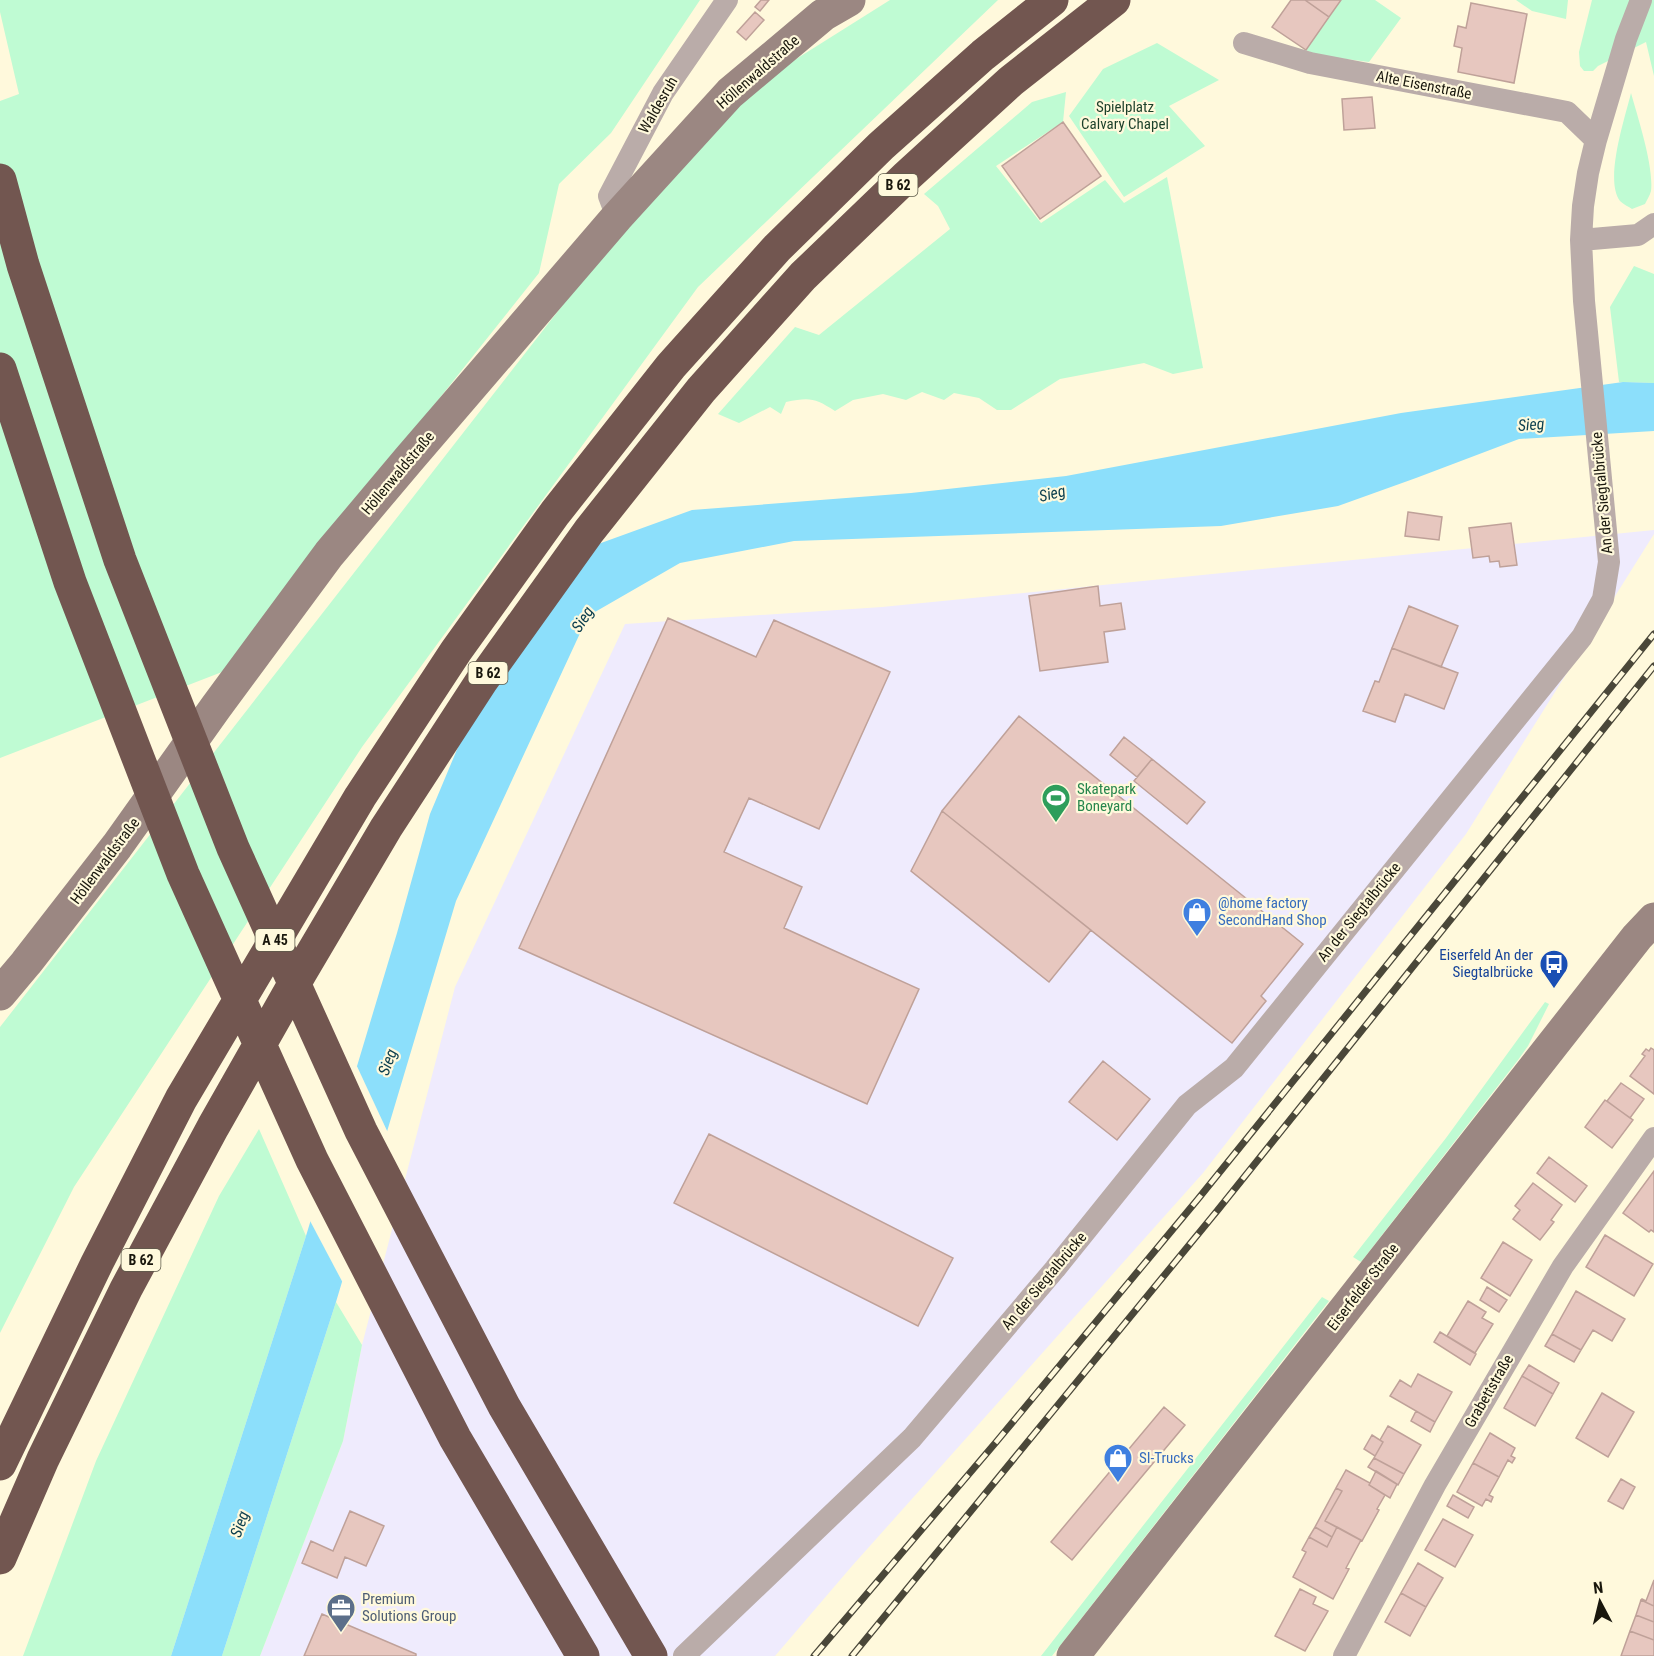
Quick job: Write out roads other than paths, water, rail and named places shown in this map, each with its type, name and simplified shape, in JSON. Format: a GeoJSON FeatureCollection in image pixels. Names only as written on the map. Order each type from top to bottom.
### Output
{"type":"FeatureCollection","features":[{"type":"Feature","properties":{"kind":"highway","name":"B 62"},"geometry":{"type":"LineString","coordinates":[[0,1464],[97,1263],[181,1099],[360,797],[456,651],[555,513],[671,366],[777,248],[881,146],[983,55],[1052,0]]}},
{"type":"Feature","properties":{"kind":"highway","name":"B 62"},"geometry":{"type":"LineString","coordinates":[[0,1558],[43,1459],[126,1289],[213,1127],[386,828],[481,682],[589,531],[701,390],[803,276],[907,176],[1011,81],[1114,0]]}},
{"type":"Feature","properties":{"kind":"highway","name":"A 45"},"geometry":{"type":"LineString","coordinates":[[0,180],[23,265],[120,560],[233,848],[361,1131],[504,1406],[651,1656]]}},
{"type":"Feature","properties":{"kind":"highway"},"geometry":{"type":"LineString","coordinates":[[0,369],[70,582],[183,874],[312,1160],[455,1438],[584,1656]]}},
{"type":"Feature","properties":{"kind":"street","name":"Waldesruh"},"geometry":{"type":"LineString","coordinates":[[617,217],[609,196],[663,93],[727,0]]}},
{"type":"Feature","properties":{"kind":"street","name":"Höllenwaldstraße"},"geometry":{"type":"LineString","coordinates":[[0,994],[117,846],[329,554],[617,217],[730,93],[823,15],[849,0]]}},
{"type":"Feature","properties":{"kind":"street","name":"An der Siegtalbrücke"},"geometry":{"type":"LineString","coordinates":[[684,1656],[912,1438],[1055,1269],[1187,1105],[1234,1068],[1582,637],[1603,599],[1609,562],[1584,301],[1581,240],[1583,207],[1596,140],[1626,39],[1641,0]]}},
{"type":"Feature","properties":{"kind":"street","name":"Alte Eisenstraße"},"geometry":{"type":"LineString","coordinates":[[1244,43],[1310,63],[1567,112],[1596,140]]}},
{"type":"Feature","properties":{"kind":"street"},"geometry":{"type":"LineString","coordinates":[[1581,240],[1638,235],[1654,224]]}},
{"type":"Feature","properties":{"kind":"street","name":"Eiserfelder Straße"},"geometry":{"type":"LineString","coordinates":[[1073,1656],[1630,946],[1654,919]]}},
{"type":"Feature","properties":{"kind":"street","name":"Grabettstraße"},"geometry":{"type":"LineString","coordinates":[[1344,1656],[1435,1485],[1563,1266],[1654,1138]]}},
{"type":"Feature","properties":{"kind":"water","name":"Sieg"},"geometry":{"type":"Polygon","coordinates":[[[1623,382],[1654,383],[1654,431],[1519,439],[1338,506],[1221,526],[794,541],[680,563],[588,616],[456,901],[336,1302],[222,1656],[171,1656],[306,1236],[397,933],[430,814],[489,673],[579,551],[692,510],[911,493],[1066,476],[1401,413],[1623,382]]]}},
{"type":"Feature","properties":{"kind":"railway"},"geometry":{"type":"LineString","coordinates":[[814,1656],[1198,1199],[1654,634]]}},
{"type":"Feature","properties":{"kind":"railway"},"geometry":{"type":"LineString","coordinates":[[852,1656],[1217,1211],[1654,666]]}},
{"type":"Feature","properties":{"kind":"place","name":"Skatepark Boneyard"},"geometry":{"type":"Point","coordinates":[1056,824]}},
{"type":"Feature","properties":{"kind":"place","name":"@home factory SecondHand Shop"},"geometry":{"type":"Point","coordinates":[1197,938]}},
{"type":"Feature","properties":{"kind":"place","name":"Eiserfeld An der Siegtalbrücke"},"geometry":{"type":"Point","coordinates":[1554,990]}},
{"type":"Feature","properties":{"kind":"place","name":"SI-Trucks"},"geometry":{"type":"Point","coordinates":[1118,1484]}},
{"type":"Feature","properties":{"kind":"place","name":"Premium Solutions Group"},"geometry":{"type":"Point","coordinates":[341,1634]}},
{"type":"Feature","properties":{"kind":"park label","name":"Spielplatz Calvary Chapel"},"geometry":{"type":"Point","coordinates":[1125,116]}}]}
